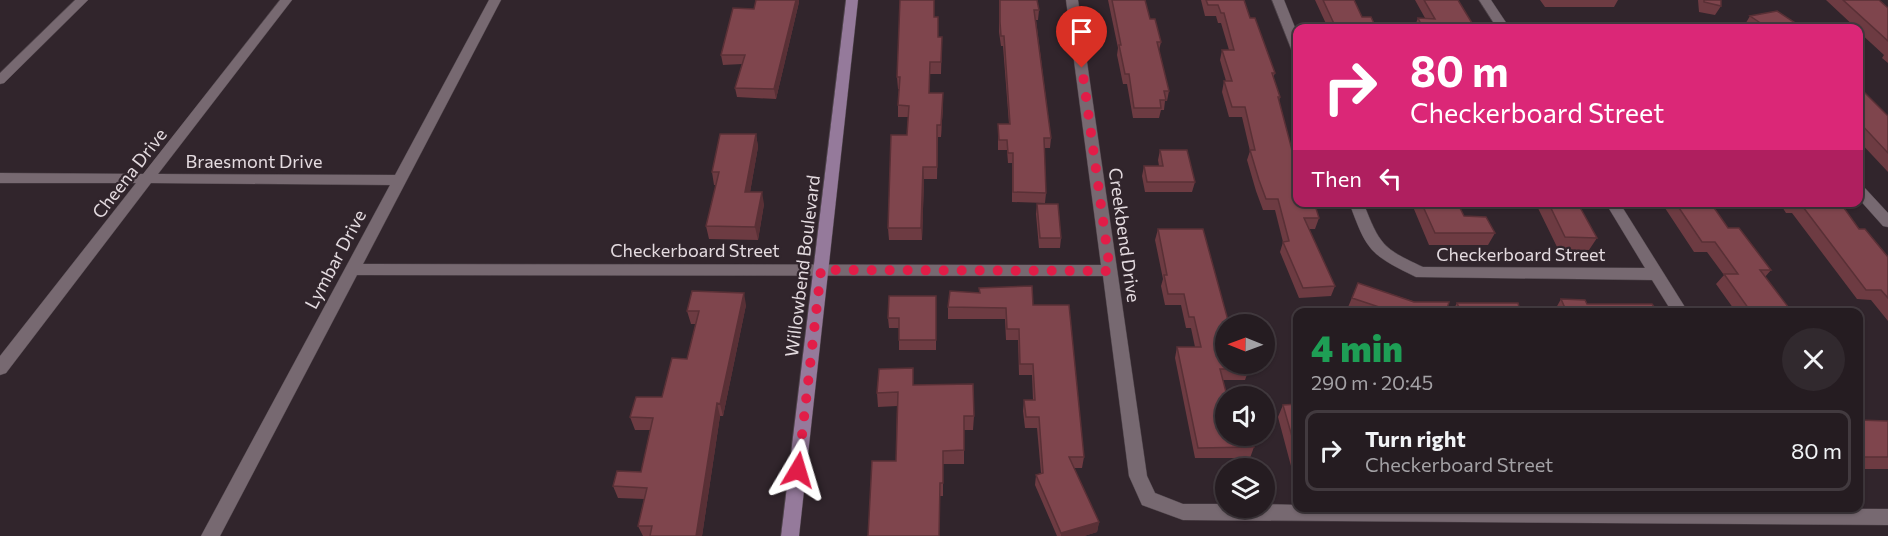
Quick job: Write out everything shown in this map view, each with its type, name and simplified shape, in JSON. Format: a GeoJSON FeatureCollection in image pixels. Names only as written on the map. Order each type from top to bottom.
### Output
{"type":"FeatureCollection","features":[{"type":"Feature","properties":{"kind":"main road","name":"Willowbend Boulevard"},"geometry":{"type":"LineString","coordinates":[[790,536],[852,0]]}},
{"type":"Feature","properties":{"kind":"street"},"geometry":{"type":"LineString","coordinates":[[0,80],[82,0]]}},
{"type":"Feature","properties":{"kind":"street","name":"Cheena Drive"},"geometry":{"type":"LineString","coordinates":[[0,368],[286,0]]}},
{"type":"Feature","properties":{"kind":"street","name":"Lymbar Drive"},"geometry":{"type":"LineString","coordinates":[[210,536],[495,0]]}},
{"type":"Feature","properties":{"kind":"street","name":"Creekbend Drive"},"geometry":{"type":"LineString","coordinates":[[1072,0],[1138,476],[1148,499],[1183,512],[1293,512]]}},
{"type":"Feature","properties":{"kind":"street"},"geometry":{"type":"LineString","coordinates":[[1278,0],[1293,38]]}},
{"type":"Feature","properties":{"kind":"street"},"geometry":{"type":"LineString","coordinates":[[1485,0],[1500,24]]}},
{"type":"Feature","properties":{"kind":"street","name":"Braesmont Drive"},"geometry":{"type":"LineString","coordinates":[[0,178],[399,180]]}},
{"type":"Feature","properties":{"kind":"street"},"geometry":{"type":"LineString","coordinates":[[1863,194],[1888,222]]}},
{"type":"Feature","properties":{"kind":"street","name":"Checkerboard Street"},"geometry":{"type":"LineString","coordinates":[[1358,207],[1370,239],[1388,257],[1421,273],[1656,274]]}},
{"type":"Feature","properties":{"kind":"street"},"geometry":{"type":"LineString","coordinates":[[1614,207],[1677,308]]}},
{"type":"Feature","properties":{"kind":"street","name":"Checkerboard Street"},"geometry":{"type":"LineString","coordinates":[[352,269],[1110,271]]}},
{"type":"Feature","properties":{"kind":"street"},"geometry":{"type":"LineString","coordinates":[[1819,512],[1888,517]]}},
{"type":"Feature","properties":{"kind":"building"},"geometry":{"type":"Polygon","coordinates":[[[756,0],[796,0],[774,89],[735,88],[745,55],[721,55],[733,8],[754,9],[756,0]]]}},
{"type":"Feature","properties":{"kind":"building"},"geometry":{"type":"Polygon","coordinates":[[[900,0],[934,0],[934,17],[938,17],[938,37],[942,37],[941,62],[930,62],[929,93],[943,93],[941,125],[937,125],[937,167],[923,167],[921,228],[888,228],[891,135],[907,135],[909,106],[898,105],[900,0]]]}},
{"type":"Feature","properties":{"kind":"building"},"geometry":{"type":"Polygon","coordinates":[[[1000,0],[1037,0],[1039,10],[1034,10],[1051,138],[1044,138],[1046,193],[1013,192],[1013,153],[1008,153],[1007,140],[999,140],[998,124],[1010,124],[1004,36],[1001,36],[1000,0]]]}},
{"type":"Feature","properties":{"kind":"building"},"geometry":{"type":"Polygon","coordinates":[[[1112,0],[1145,0],[1150,19],[1155,19],[1161,42],[1157,42],[1169,91],[1164,91],[1166,100],[1160,100],[1161,108],[1134,108],[1129,74],[1125,74],[1119,45],[1121,45],[1112,0]]]}},
{"type":"Feature","properties":{"kind":"building"},"geometry":{"type":"Polygon","coordinates":[[[1206,0],[1244,0],[1250,18],[1255,18],[1275,73],[1272,73],[1293,150],[1293,207],[1316,207],[1319,218],[1304,218],[1335,286],[1303,288],[1283,242],[1289,241],[1278,199],[1266,199],[1259,180],[1250,150],[1255,150],[1245,107],[1232,107],[1224,81],[1232,81],[1222,50],[1234,50],[1224,13],[1221,13],[1218,5],[1208,5],[1206,0]]]}},
{"type":"Feature","properties":{"kind":"building"},"geometry":{"type":"Polygon","coordinates":[[[1323,0],[1354,0],[1362,17],[1371,17],[1374,24],[1334,24],[1323,0]]]}},
{"type":"Feature","properties":{"kind":"building"},"geometry":{"type":"Polygon","coordinates":[[[1424,0],[1458,0],[1473,24],[1421,24],[1418,18],[1435,19],[1424,0]]]}},
{"type":"Feature","properties":{"kind":"building"},"geometry":{"type":"Polygon","coordinates":[[[1704,0],[1721,0],[1721,6],[1704,2],[1704,0]]]}},
{"type":"Feature","properties":{"kind":"building"},"geometry":{"type":"Polygon","coordinates":[[[1843,0],[1879,0],[1888,8],[1888,41],[1843,0]]]}},
{"type":"Feature","properties":{"kind":"building"},"geometry":{"type":"Polygon","coordinates":[[[1777,11],[1797,24],[1762,24],[1750,16],[1777,11]]]}},
{"type":"Feature","properties":{"kind":"building"},"geometry":{"type":"Polygon","coordinates":[[[1863,91],[1888,116],[1888,153],[1863,126],[1863,91]]]}},
{"type":"Feature","properties":{"kind":"building"},"geometry":{"type":"Polygon","coordinates":[[[720,134],[756,134],[745,192],[762,192],[755,227],[706,226],[719,172],[712,172],[720,134]]]}},
{"type":"Feature","properties":{"kind":"building"},"geometry":{"type":"Polygon","coordinates":[[[1160,150],[1187,150],[1195,182],[1147,182],[1144,166],[1163,166],[1160,150]]]}},
{"type":"Feature","properties":{"kind":"building"},"geometry":{"type":"Polygon","coordinates":[[[1037,204],[1058,204],[1061,238],[1040,238],[1037,204]]]}},
{"type":"Feature","properties":{"kind":"building"},"geometry":{"type":"Polygon","coordinates":[[[1423,207],[1460,207],[1464,216],[1486,217],[1495,233],[1435,233],[1423,207]]]}},
{"type":"Feature","properties":{"kind":"building"},"geometry":{"type":"Polygon","coordinates":[[[1550,207],[1580,207],[1597,238],[1565,237],[1550,207]]]}},
{"type":"Feature","properties":{"kind":"building"},"geometry":{"type":"Polygon","coordinates":[[[1678,207],[1713,207],[1728,228],[1739,228],[1771,270],[1760,270],[1789,308],[1748,308],[1724,274],[1738,274],[1715,242],[1702,242],[1678,207]]]}},
{"type":"Feature","properties":{"kind":"building"},"geometry":{"type":"Polygon","coordinates":[[[1803,207],[1844,208],[1859,229],[1865,229],[1888,257],[1888,298],[1881,290],[1866,290],[1803,207]]]}},
{"type":"Feature","properties":{"kind":"building"},"geometry":{"type":"Polygon","coordinates":[[[1158,229],[1203,229],[1226,314],[1215,314],[1215,374],[1221,374],[1224,386],[1215,386],[1215,446],[1254,447],[1198,448],[1177,347],[1201,347],[1194,317],[1189,317],[1184,294],[1168,294],[1164,275],[1167,275],[1158,229]]]}},
{"type":"Feature","properties":{"kind":"building"},"geometry":{"type":"Polygon","coordinates":[[[1358,283],[1414,302],[1449,302],[1447,308],[1382,308],[1352,298],[1358,283]]]}},
{"type":"Feature","properties":{"kind":"building"},"geometry":{"type":"Polygon","coordinates":[[[1032,286],[1033,305],[1069,305],[1084,457],[1069,457],[1099,522],[1061,533],[1036,475],[1043,473],[1039,417],[1026,417],[1024,400],[1035,400],[1033,364],[1020,364],[1019,329],[1007,329],[1006,308],[948,307],[950,291],[980,293],[979,288],[1032,286]]]}},
{"type":"Feature","properties":{"kind":"building"},"geometry":{"type":"Polygon","coordinates":[[[692,291],[744,293],[720,404],[717,403],[696,536],[650,536],[652,526],[638,526],[647,488],[613,486],[617,471],[641,472],[653,418],[630,417],[636,397],[662,397],[672,358],[687,359],[699,311],[687,311],[692,291]]]}},
{"type":"Feature","properties":{"kind":"building"},"geometry":{"type":"Polygon","coordinates":[[[889,296],[936,296],[936,340],[899,340],[899,318],[888,318],[889,296]]]}},
{"type":"Feature","properties":{"kind":"building"},"geometry":{"type":"Polygon","coordinates":[[[1561,299],[1585,300],[1587,304],[1652,304],[1655,308],[1565,308],[1561,299]]]}},
{"type":"Feature","properties":{"kind":"building"},"geometry":{"type":"Polygon","coordinates":[[[1457,303],[1518,303],[1519,307],[1565,308],[1459,308],[1457,303]]]}},
{"type":"Feature","properties":{"kind":"building"},"geometry":{"type":"Polygon","coordinates":[[[913,368],[913,385],[973,384],[974,416],[964,416],[964,450],[943,451],[939,536],[868,536],[872,461],[896,461],[898,392],[877,393],[879,369],[913,368]]]}},
{"type":"Feature","properties":{"kind":"building"},"geometry":{"type":"Polygon","coordinates":[[[1293,404],[1293,440],[1283,405],[1293,404]]]}},
{"type":"Feature","properties":{"kind":"building"},"geometry":{"type":"Polygon","coordinates":[[[1863,420],[1888,421],[1888,457],[1863,457],[1863,420]]]}},
{"type":"Feature","properties":{"kind":"route"},"geometry":{"type":"LineString","coordinates":[[798,470],[821,270],[1110,271],[1082,68]]}}]}
